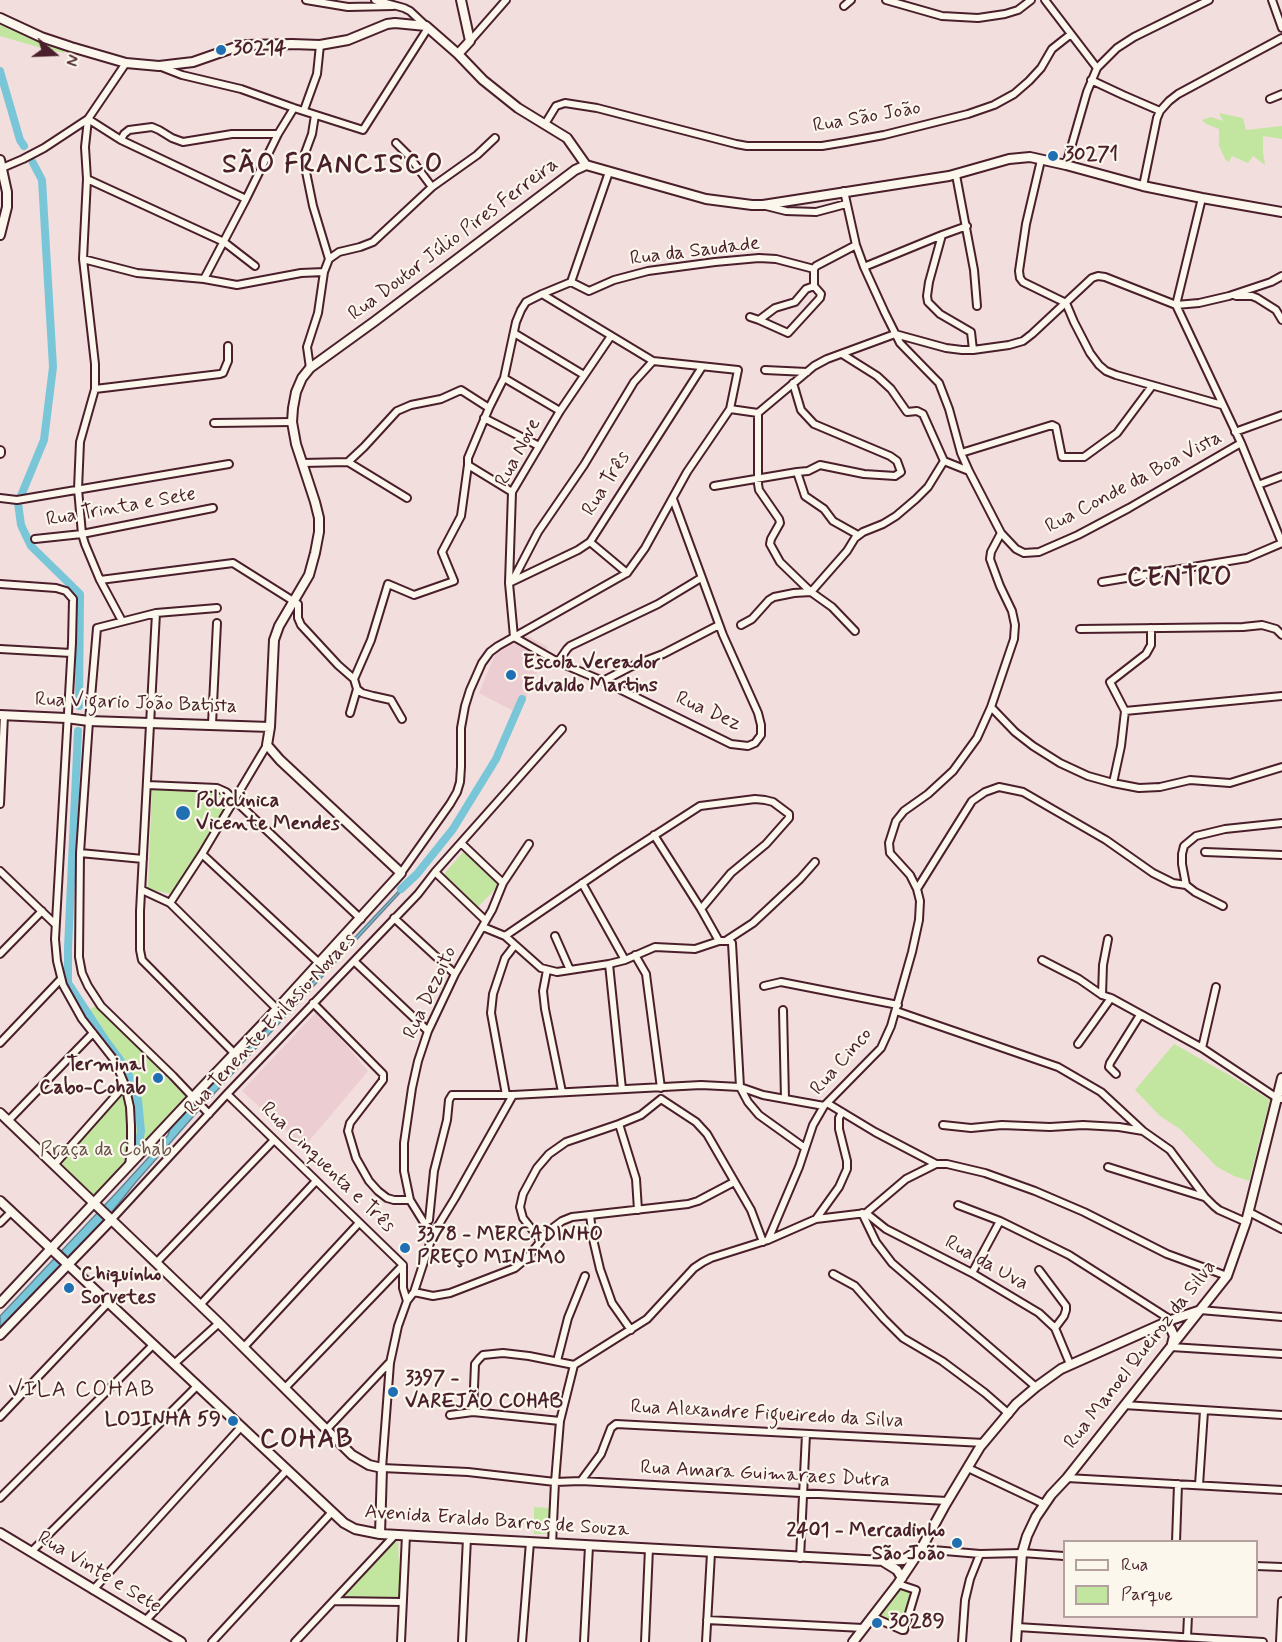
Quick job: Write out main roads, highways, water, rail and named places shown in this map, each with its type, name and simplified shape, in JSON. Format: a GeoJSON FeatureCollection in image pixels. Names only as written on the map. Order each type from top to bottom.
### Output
{"type":"FeatureCollection","features":[{"type":"Feature","properties":{"kind":"water"},"geometry":{"type":"Polygon","coordinates":[[[407,882],[409,883],[199,1110],[111,1213],[0,1329],[0,1316],[159,1146],[170,1129],[407,882]]]}},
{"type":"Feature","properties":{"kind":"waterway"},"geometry":{"type":"LineString","coordinates":[[0,71],[20,140],[24,146]]}},
{"type":"Feature","properties":{"kind":"waterway"},"geometry":{"type":"LineString","coordinates":[[33,163],[42,180],[53,367],[44,440],[18,503],[21,525],[31,546],[80,594],[79,706]]}},
{"type":"Feature","properties":{"kind":"waterway"},"geometry":{"type":"LineString","coordinates":[[401,889],[417,874],[453,829],[496,759],[522,699]]}},
{"type":"Feature","properties":{"kind":"waterway"},"geometry":{"type":"LineString","coordinates":[[78,731],[68,983],[126,1068],[138,1100],[141,1131],[138,1148]]}},
{"type":"Feature","properties":{"kind":"place","name":"30214"},"geometry":{"type":"Point","coordinates":[221,50]}},
{"type":"Feature","properties":{"kind":"place","name":"30271"},"geometry":{"type":"Point","coordinates":[1053,156]}},
{"type":"Feature","properties":{"kind":"place","name":"Escola Vereador Edvaldo Martins"},"geometry":{"type":"Point","coordinates":[511,675]}},
{"type":"Feature","properties":{"kind":"place","name":"Policlinica Vicente Mendes"},"geometry":{"type":"Point","coordinates":[183,813]}},
{"type":"Feature","properties":{"kind":"place","name":"Terminal Cabo-Cohab"},"geometry":{"type":"Point","coordinates":[158,1078]}},
{"type":"Feature","properties":{"kind":"place","name":"3378 - MERCADINHO PREÇO MINIMO"},"geometry":{"type":"Point","coordinates":[405,1248]}},
{"type":"Feature","properties":{"kind":"place","name":"Chiquinho Sorvetes"},"geometry":{"type":"Point","coordinates":[69,1288]}},
{"type":"Feature","properties":{"kind":"place","name":"3397 - VAREJÃO COHAB"},"geometry":{"type":"Point","coordinates":[393,1392]}},
{"type":"Feature","properties":{"kind":"place","name":"LOJINHA 59"},"geometry":{"type":"Point","coordinates":[233,1421]}},
{"type":"Feature","properties":{"kind":"place","name":"2401 - Mercadinho São João"},"geometry":{"type":"Point","coordinates":[957,1543]}},
{"type":"Feature","properties":{"kind":"place","name":"30289"},"geometry":{"type":"Point","coordinates":[877,1623]}},
{"type":"Feature","properties":{"kind":"district","name":"SÃO FRANCISCO"},"geometry":{"type":"Point","coordinates":[333,167]}},
{"type":"Feature","properties":{"kind":"district","name":"CENTRO"},"geometry":{"type":"Point","coordinates":[1180,580]}},
{"type":"Feature","properties":{"kind":"district","name":"VILA COHAB"},"geometry":{"type":"Point","coordinates":[82,1391]}},
{"type":"Feature","properties":{"kind":"district","name":"COHAB"},"geometry":{"type":"Point","coordinates":[307,1442]}},
{"type":"Feature","properties":{"kind":"park label","name":"Praça da Cohab"},"geometry":{"type":"Point","coordinates":[106,1151]}}]}
